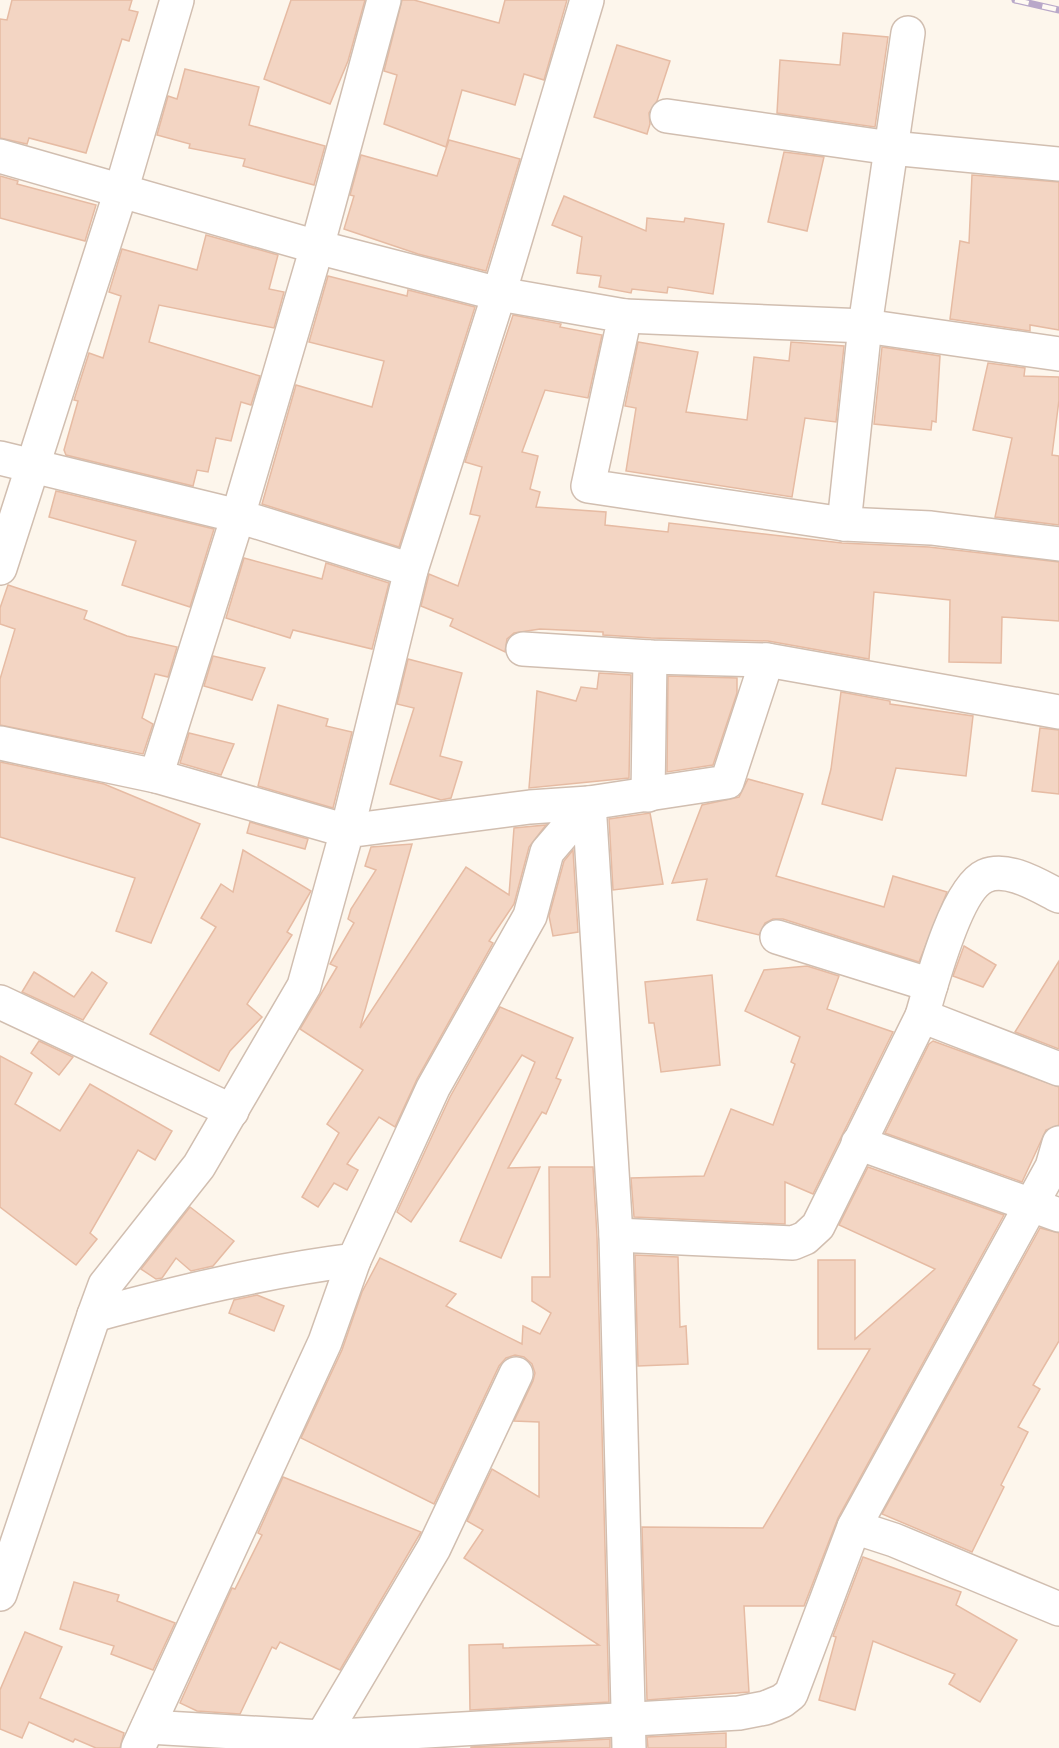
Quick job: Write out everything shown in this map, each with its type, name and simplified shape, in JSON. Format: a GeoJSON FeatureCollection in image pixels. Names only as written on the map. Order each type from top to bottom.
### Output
{"type":"FeatureCollection","features":[{"type":"Feature","properties":{"kind":"street"},"geometry":{"type":"LineString","coordinates":[[0,568],[122,191],[177,0]]}},
{"type":"Feature","properties":{"kind":"street"},"geometry":{"type":"LineString","coordinates":[[156,776],[238,516],[317,248],[384,0]]}},
{"type":"Feature","properties":{"kind":"street"},"geometry":{"type":"LineString","coordinates":[[0,1594],[105,1285],[199,1166],[303,986],[347,831],[411,570],[499,294],[587,0]]}},
{"type":"Feature","properties":{"kind":"street"},"geometry":{"type":"LineString","coordinates":[[844,524],[865,326],[908,33]]}},
{"type":"Feature","properties":{"kind":"street"},"geometry":{"type":"LineString","coordinates":[[667,116],[891,148],[1059,164]]}},
{"type":"Feature","properties":{"kind":"street"},"geometry":{"type":"LineString","coordinates":[[0,156],[317,248],[499,294],[625,316],[865,326],[1059,354]]}},
{"type":"Feature","properties":{"kind":"street"},"geometry":{"type":"LineString","coordinates":[[625,316],[588,486],[844,524],[931,528],[1059,544]]}},
{"type":"Feature","properties":{"kind":"street"},"geometry":{"type":"LineString","coordinates":[[0,458],[238,516],[411,570]]}},
{"type":"Feature","properties":{"kind":"street"},"geometry":{"type":"LineString","coordinates":[[523,649],[650,657],[767,660],[1059,712]]}},
{"type":"Feature","properties":{"kind":"street"},"geometry":{"type":"LineString","coordinates":[[648,795],[650,657]]}},
{"type":"Feature","properties":{"kind":"street"},"geometry":{"type":"LineString","coordinates":[[0,743],[156,776],[347,831],[530,807],[589,803],[727,782],[767,660]]}},
{"type":"Feature","properties":{"kind":"street"},"geometry":{"type":"LineString","coordinates":[[589,803],[616,1235],[629,1734]]}},
{"type":"Feature","properties":{"kind":"street"},"geometry":{"type":"LineString","coordinates":[[589,803],[547,852],[530,916],[433,1088],[354,1260],[325,1342],[143,1738],[629,1734],[765,1708],[782,1701],[791,1694],[854,1527],[1045,1210],[1052,1167],[1059,1143]]}},
{"type":"Feature","properties":{"kind":"street"},"geometry":{"type":"LineString","coordinates":[[616,1235],[793,1243],[805,1238],[818,1226],[922,1016],[960,904],[974,884],[986,875],[999,874],[1023,879],[1059,896]]}},
{"type":"Feature","properties":{"kind":"street"},"geometry":{"type":"LineString","coordinates":[[777,937],[931,985]]}},
{"type":"Feature","properties":{"kind":"street"},"geometry":{"type":"LineString","coordinates":[[0,1002],[232,1111]]}},
{"type":"Feature","properties":{"kind":"street"},"geometry":{"type":"LineString","coordinates":[[922,1016],[1059,1069]]}},
{"type":"Feature","properties":{"kind":"street"},"geometry":{"type":"LineString","coordinates":[[858,1143],[1045,1210]]}},
{"type":"Feature","properties":{"kind":"street"},"geometry":{"type":"LineString","coordinates":[[94,1315],[200,1287],[298,1267],[354,1260]]}},
{"type":"Feature","properties":{"kind":"street"},"geometry":{"type":"LineString","coordinates":[[322,1737],[434,1548],[516,1374]]}},
{"type":"Feature","properties":{"kind":"street"},"geometry":{"type":"LineString","coordinates":[[854,1527],[894,1540],[1059,1609]]}},
{"type":"Feature","properties":{"kind":"building"},"geometry":{"type":"Polygon","coordinates":[[[12,0],[132,0],[129,10],[138,12],[129,41],[122,39],[86,153],[29,138],[27,144],[0,138],[0,19],[7,20],[12,0]]]}},
{"type":"Feature","properties":{"kind":"building"},"geometry":{"type":"Polygon","coordinates":[[[291,0],[365,0],[348,61],[330,104],[264,79],[291,0]]]}},
{"type":"Feature","properties":{"kind":"building"},"geometry":{"type":"Polygon","coordinates":[[[402,0],[414,0],[499,23],[505,0],[567,0],[544,80],[524,74],[515,105],[462,90],[446,147],[384,124],[397,75],[384,71],[402,0]]]}},
{"type":"Feature","properties":{"kind":"building"},"geometry":{"type":"Polygon","coordinates":[[[843,33],[888,37],[875,127],[777,113],[780,60],[840,65],[843,33]]]}},
{"type":"Feature","properties":{"kind":"building"},"geometry":{"type":"Polygon","coordinates":[[[617,45],[670,61],[657,101],[649,113],[650,124],[647,134],[594,117],[617,45]]]}},
{"type":"Feature","properties":{"kind":"building"},"geometry":{"type":"Polygon","coordinates":[[[185,69],[259,87],[249,125],[325,146],[314,185],[243,166],[245,159],[189,148],[190,144],[157,135],[168,96],[177,99],[185,69]]]}},
{"type":"Feature","properties":{"kind":"building"},"geometry":{"type":"Polygon","coordinates":[[[449,140],[520,159],[486,271],[418,254],[344,229],[354,196],[350,195],[361,155],[437,176],[449,140]]]}},
{"type":"Feature","properties":{"kind":"building"},"geometry":{"type":"Polygon","coordinates":[[[784,152],[824,157],[807,231],[768,222],[784,152]]]}},
{"type":"Feature","properties":{"kind":"building"},"geometry":{"type":"Polygon","coordinates":[[[972,175],[1059,182],[1059,330],[1030,325],[1030,331],[950,319],[960,241],[969,243],[972,175]]]}},
{"type":"Feature","properties":{"kind":"building"},"geometry":{"type":"Polygon","coordinates":[[[0,176],[18,181],[17,184],[96,205],[85,241],[0,218],[0,176]]]}},
{"type":"Feature","properties":{"kind":"building"},"geometry":{"type":"Polygon","coordinates":[[[564,196],[646,231],[647,218],[684,222],[685,218],[724,224],[713,294],[668,287],[667,293],[632,289],[631,293],[599,287],[601,276],[577,273],[582,237],[552,225],[564,196]]]}},
{"type":"Feature","properties":{"kind":"building"},"geometry":{"type":"Polygon","coordinates":[[[206,235],[278,255],[269,289],[284,292],[274,328],[159,305],[149,342],[260,376],[251,405],[241,402],[231,441],[216,438],[208,472],[197,470],[193,486],[66,455],[64,450],[78,401],[74,400],[89,353],[103,358],[121,296],[109,292],[122,249],[197,270],[206,235]]]}},
{"type":"Feature","properties":{"kind":"building"},"geometry":{"type":"Polygon","coordinates":[[[328,276],[407,296],[408,290],[475,307],[399,547],[262,504],[296,385],[372,407],[384,361],[309,342],[328,276]]]}},
{"type":"Feature","properties":{"kind":"building"},"geometry":{"type":"Polygon","coordinates":[[[513,315],[602,335],[588,398],[545,390],[522,452],[538,456],[530,489],[540,492],[536,507],[606,512],[605,525],[668,532],[669,523],[842,543],[929,547],[1059,562],[1059,621],[1002,617],[1001,663],[949,662],[950,600],[874,592],[869,659],[768,641],[651,638],[603,635],[603,632],[540,629],[514,633],[507,639],[505,652],[450,626],[453,619],[421,606],[429,574],[458,586],[480,516],[470,514],[482,467],[465,462],[513,315]]]}},
{"type":"Feature","properties":{"kind":"building"},"geometry":{"type":"Polygon","coordinates":[[[638,342],[698,352],[686,412],[747,420],[754,357],[789,361],[791,342],[844,346],[836,422],[805,418],[792,497],[626,471],[636,408],[625,406],[638,342]]]}},
{"type":"Feature","properties":{"kind":"building"},"geometry":{"type":"Polygon","coordinates":[[[882,347],[940,356],[936,422],[932,421],[931,430],[874,424],[882,347]]]}},
{"type":"Feature","properties":{"kind":"building"},"geometry":{"type":"Polygon","coordinates":[[[988,363],[1025,368],[1024,376],[1059,377],[1059,400],[1052,455],[1059,456],[1059,525],[995,517],[1012,438],[973,430],[988,363]]]}},
{"type":"Feature","properties":{"kind":"building"},"geometry":{"type":"Polygon","coordinates":[[[56,491],[214,529],[190,607],[122,585],[136,541],[49,517],[56,491]]]}},
{"type":"Feature","properties":{"kind":"building"},"geometry":{"type":"Polygon","coordinates":[[[244,558],[322,579],[326,563],[389,583],[372,649],[293,630],[290,638],[226,618],[244,558]]]}},
{"type":"Feature","properties":{"kind":"building"},"geometry":{"type":"Polygon","coordinates":[[[8,585],[87,611],[84,619],[127,636],[177,647],[168,677],[155,674],[142,718],[153,724],[143,754],[0,725],[0,679],[15,629],[0,624],[0,608],[8,585]]]}},
{"type":"Feature","properties":{"kind":"building"},"geometry":{"type":"Polygon","coordinates":[[[213,656],[265,668],[252,700],[204,686],[213,656]]]}},
{"type":"Feature","properties":{"kind":"building"},"geometry":{"type":"Polygon","coordinates":[[[408,659],[462,673],[440,756],[462,762],[451,798],[441,800],[390,784],[414,708],[397,704],[408,659]]]}},
{"type":"Feature","properties":{"kind":"building"},"geometry":{"type":"Polygon","coordinates":[[[599,673],[631,675],[629,778],[529,788],[537,691],[576,701],[581,687],[597,689],[599,673]]]}},
{"type":"Feature","properties":{"kind":"building"},"geometry":{"type":"Polygon","coordinates":[[[668,676],[737,678],[737,693],[713,765],[667,772],[668,676]]]}},
{"type":"Feature","properties":{"kind":"building"},"geometry":{"type":"Polygon","coordinates":[[[841,692],[890,701],[890,704],[973,716],[966,776],[896,768],[882,820],[822,804],[831,769],[841,692]]]}},
{"type":"Feature","properties":{"kind":"building"},"geometry":{"type":"Polygon","coordinates":[[[278,705],[328,719],[326,726],[352,732],[333,808],[258,786],[278,705]]]}},
{"type":"Feature","properties":{"kind":"building"},"geometry":{"type":"Polygon","coordinates":[[[1040,728],[1059,730],[1059,794],[1032,791],[1040,728]]]}},
{"type":"Feature","properties":{"kind":"building"},"geometry":{"type":"Polygon","coordinates":[[[189,733],[234,744],[221,775],[180,763],[189,733]]]}},
{"type":"Feature","properties":{"kind":"building"},"geometry":{"type":"Polygon","coordinates":[[[0,762],[104,784],[200,824],[151,943],[116,931],[135,878],[0,837],[0,762]]]}},
{"type":"Feature","properties":{"kind":"building"},"geometry":{"type":"Polygon","coordinates":[[[748,779],[803,794],[776,876],[884,907],[893,876],[947,892],[919,962],[783,919],[773,919],[765,923],[759,935],[697,920],[707,879],[672,883],[702,805],[739,797],[748,779]]]}},
{"type":"Feature","properties":{"kind":"building"},"geometry":{"type":"Polygon","coordinates":[[[650,813],[663,884],[613,890],[609,819],[650,813]]]}},
{"type":"Feature","properties":{"kind":"building"},"geometry":{"type":"Polygon","coordinates":[[[250,822],[308,839],[305,849],[247,833],[250,822]]]}},
{"type":"Feature","properties":{"kind":"building"},"geometry":{"type":"Polygon","coordinates":[[[546,825],[529,847],[514,904],[489,941],[493,943],[417,1079],[395,1127],[379,1117],[347,1164],[358,1170],[347,1190],[334,1183],[318,1207],[302,1197],[339,1133],[327,1124],[363,1070],[300,1029],[337,967],[330,964],[354,923],[348,919],[351,909],[376,870],[365,866],[371,847],[412,844],[360,1028],[466,867],[509,895],[514,828],[546,825]]]}},
{"type":"Feature","properties":{"kind":"building"},"geometry":{"type":"Polygon","coordinates":[[[243,850],[311,891],[287,932],[292,935],[247,1004],[262,1017],[230,1051],[219,1071],[150,1034],[216,927],[201,918],[221,884],[233,892],[243,850]]]}},
{"type":"Feature","properties":{"kind":"building"},"geometry":{"type":"Polygon","coordinates":[[[573,850],[578,932],[553,936],[549,916],[564,861],[573,850]]]}},
{"type":"Feature","properties":{"kind":"building"},"geometry":{"type":"Polygon","coordinates":[[[964,946],[996,965],[983,987],[953,976],[964,946]]]}},
{"type":"Feature","properties":{"kind":"building"},"geometry":{"type":"Polygon","coordinates":[[[1059,961],[1059,1049],[1015,1032],[1059,961]]]}},
{"type":"Feature","properties":{"kind":"building"},"geometry":{"type":"Polygon","coordinates":[[[807,966],[839,976],[827,1009],[893,1032],[813,1194],[785,1182],[785,1224],[634,1217],[631,1178],[704,1176],[731,1109],[773,1125],[795,1064],[791,1062],[800,1037],[745,1011],[764,970],[807,966]]]}},
{"type":"Feature","properties":{"kind":"building"},"geometry":{"type":"Polygon","coordinates":[[[34,972],[74,997],[92,972],[107,983],[83,1020],[22,992],[34,972]]]}},
{"type":"Feature","properties":{"kind":"building"},"geometry":{"type":"Polygon","coordinates":[[[712,975],[720,1065],[661,1072],[654,1023],[649,1023],[645,982],[712,975]]]}},
{"type":"Feature","properties":{"kind":"building"},"geometry":{"type":"Polygon","coordinates":[[[500,1007],[573,1038],[556,1078],[561,1080],[546,1114],[542,1112],[508,1168],[540,1167],[501,1258],[460,1241],[535,1062],[522,1055],[411,1222],[397,1212],[450,1097],[500,1007]]]}},
{"type":"Feature","properties":{"kind":"building"},"geometry":{"type":"Polygon","coordinates":[[[39,1041],[73,1057],[59,1075],[31,1053],[39,1041]]]}},
{"type":"Feature","properties":{"kind":"building"},"geometry":{"type":"Polygon","coordinates":[[[933,1041],[1059,1087],[1059,1125],[1046,1130],[1022,1182],[885,1133],[929,1044],[933,1041]]]}},
{"type":"Feature","properties":{"kind":"building"},"geometry":{"type":"Polygon","coordinates":[[[0,1056],[32,1073],[15,1104],[60,1131],[90,1084],[172,1131],[155,1160],[138,1150],[90,1233],[97,1239],[76,1265],[0,1207],[0,1056]]]}},
{"type":"Feature","properties":{"kind":"building"},"geometry":{"type":"Polygon","coordinates":[[[549,1167],[593,1167],[597,1236],[609,1702],[470,1710],[469,1645],[503,1644],[503,1648],[599,1645],[464,1558],[483,1530],[467,1521],[492,1469],[539,1497],[539,1422],[514,1421],[533,1381],[535,1373],[532,1364],[524,1357],[515,1355],[506,1358],[499,1366],[434,1504],[301,1438],[342,1350],[362,1292],[380,1258],[456,1294],[446,1306],[522,1344],[523,1326],[540,1334],[551,1313],[532,1301],[532,1277],[550,1277],[549,1167]]]}},
{"type":"Feature","properties":{"kind":"building"},"geometry":{"type":"Polygon","coordinates":[[[868,1167],[1004,1215],[838,1518],[804,1606],[744,1606],[749,1692],[647,1700],[642,1527],[763,1528],[870,1349],[818,1349],[818,1260],[855,1260],[855,1339],[935,1269],[839,1225],[868,1167]]]}},
{"type":"Feature","properties":{"kind":"building"},"geometry":{"type":"Polygon","coordinates":[[[190,1207],[234,1241],[213,1266],[191,1271],[176,1258],[162,1278],[156,1279],[141,1269],[190,1207]]]}},
{"type":"Feature","properties":{"kind":"building"},"geometry":{"type":"Polygon","coordinates":[[[1040,1228],[1059,1233],[1059,1341],[1033,1385],[1040,1389],[1018,1427],[1028,1432],[1001,1485],[1004,1487],[972,1552],[882,1514],[1040,1228]]]}},
{"type":"Feature","properties":{"kind":"building"},"geometry":{"type":"Polygon","coordinates":[[[635,1255],[678,1257],[680,1327],[686,1326],[688,1364],[638,1366],[635,1255]]]}},
{"type":"Feature","properties":{"kind":"building"},"geometry":{"type":"Polygon","coordinates":[[[257,1295],[284,1306],[274,1331],[229,1313],[234,1300],[257,1295]]]}},
{"type":"Feature","properties":{"kind":"building"},"geometry":{"type":"Polygon","coordinates":[[[283,1477],[421,1532],[340,1670],[280,1642],[276,1649],[272,1647],[240,1714],[197,1711],[180,1703],[232,1588],[235,1589],[262,1535],[258,1533],[283,1477]]]}},
{"type":"Feature","properties":{"kind":"building"},"geometry":{"type":"Polygon","coordinates":[[[863,1557],[961,1592],[956,1605],[1017,1640],[980,1702],[949,1684],[955,1674],[873,1641],[855,1710],[819,1700],[836,1637],[833,1636],[863,1557]]]}},
{"type":"Feature","properties":{"kind":"building"},"geometry":{"type":"Polygon","coordinates":[[[74,1582],[119,1595],[117,1601],[175,1623],[153,1670],[111,1654],[114,1646],[60,1629],[74,1582]]]}},
{"type":"Feature","properties":{"kind":"building"},"geometry":{"type":"Polygon","coordinates":[[[25,1632],[62,1647],[40,1698],[124,1733],[120,1748],[96,1748],[75,1739],[73,1742],[29,1722],[22,1738],[0,1729],[0,1690],[25,1632]]]}},
{"type":"Feature","properties":{"kind":"building"},"geometry":{"type":"Polygon","coordinates":[[[726,1733],[726,1748],[648,1748],[647,1737],[726,1733]]]}},
{"type":"Feature","properties":{"kind":"building"},"geometry":{"type":"Polygon","coordinates":[[[610,1739],[610,1748],[471,1748],[471,1747],[610,1739]]]}},
{"type":"Feature","properties":{"kind":"railway"},"geometry":{"type":"LineString","coordinates":[[1015,0],[1059,10]]}}]}
